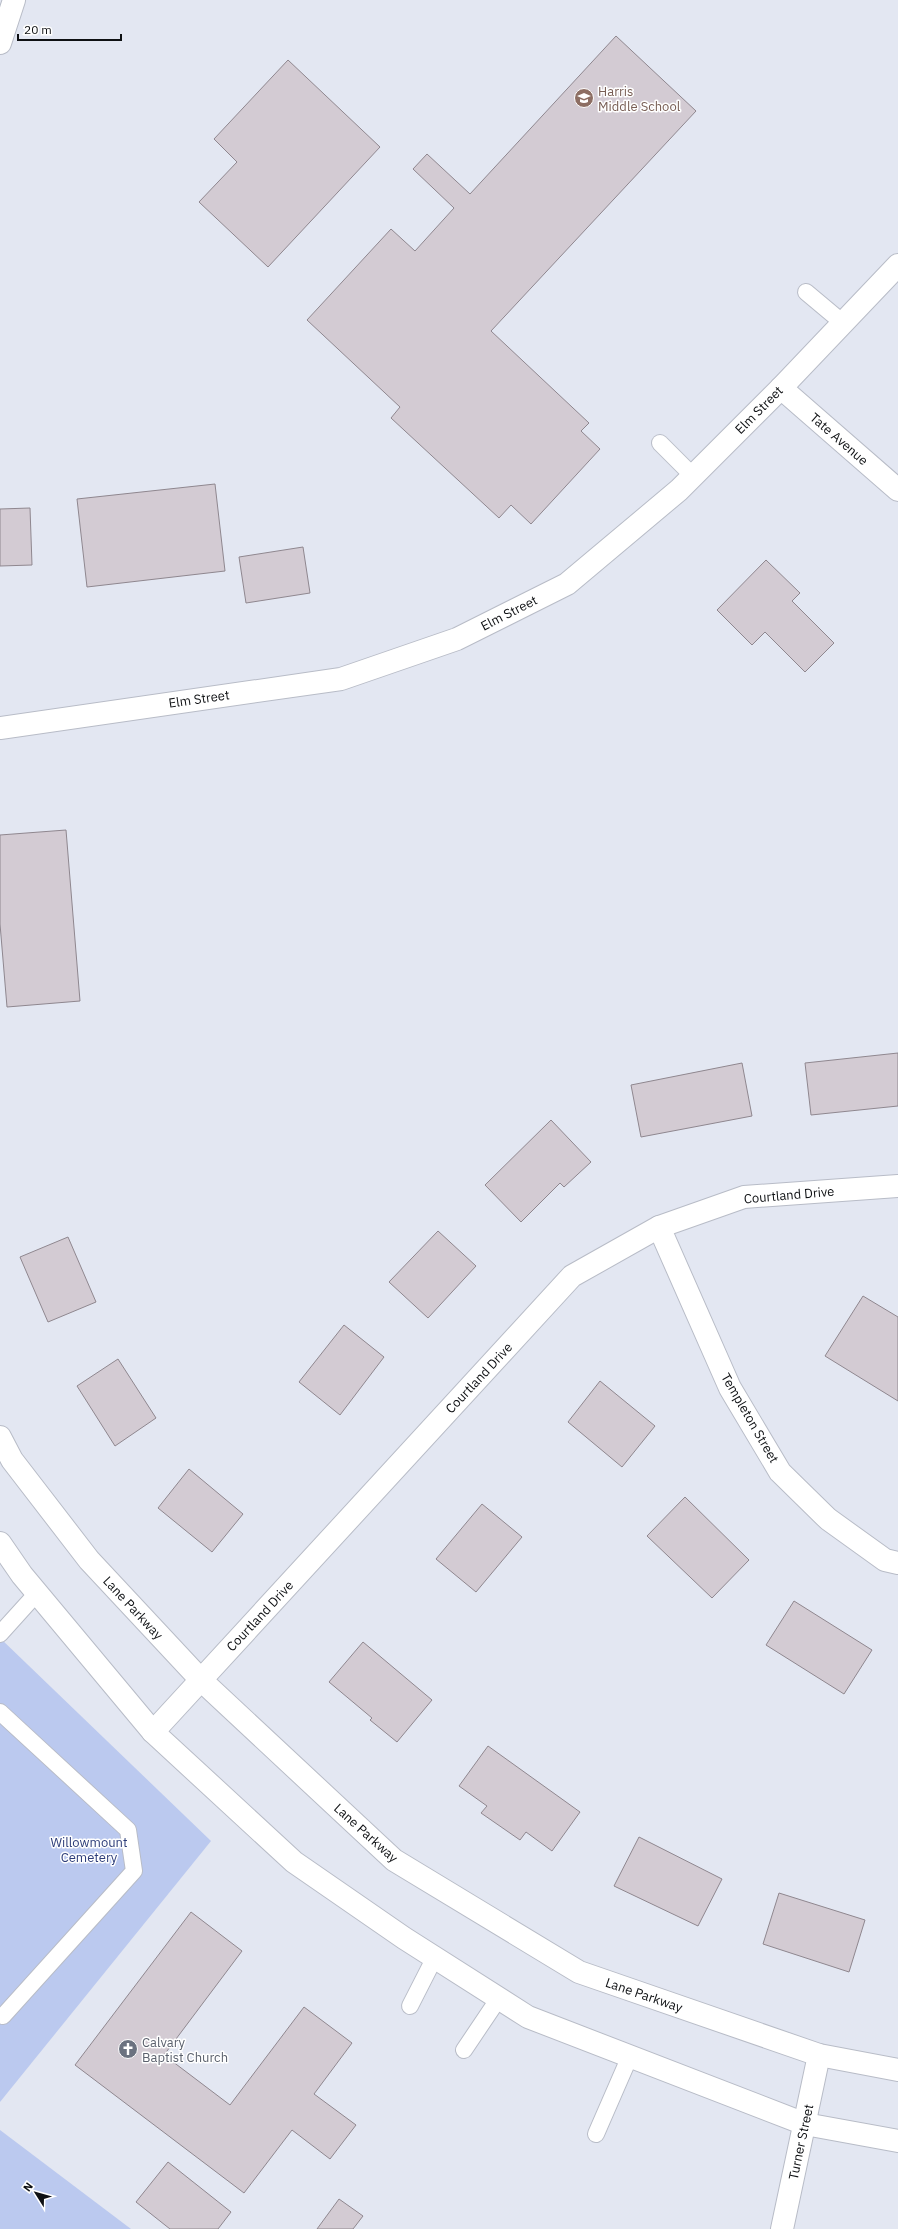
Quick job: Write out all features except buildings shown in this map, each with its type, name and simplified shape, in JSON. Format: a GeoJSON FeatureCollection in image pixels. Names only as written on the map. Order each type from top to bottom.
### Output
{"type":"FeatureCollection","features":[{"type":"Feature","properties":{"kind":"main road"},"geometry":{"type":"LineString","coordinates":[[0,43],[14,0]]}},
{"type":"Feature","properties":{"kind":"main road","name":"Elm Street"},"geometry":{"type":"LineString","coordinates":[[0,728],[341,679],[457,639],[567,584],[679,490],[781,388],[898,265]]}},
{"type":"Feature","properties":{"kind":"main road","name":"Tate Avenue"},"geometry":{"type":"LineString","coordinates":[[781,388],[898,490]]}},
{"type":"Feature","properties":{"kind":"main road","name":"Courtland Drive"},"geometry":{"type":"LineString","coordinates":[[153,1732],[572,1276],[660,1227],[744,1197],[898,1186]]}},
{"type":"Feature","properties":{"kind":"main road","name":"Templeton Street"},"geometry":{"type":"LineString","coordinates":[[660,1227],[730,1388],[780,1472],[828,1519],[885,1560],[898,1563]]}},
{"type":"Feature","properties":{"kind":"main road","name":"Lane Parkway"},"geometry":{"type":"LineString","coordinates":[[0,1437],[12,1460],[89,1560],[201,1680],[394,1860],[579,1972],[819,2055],[898,2070]]}},
{"type":"Feature","properties":{"kind":"main road"},"geometry":{"type":"LineString","coordinates":[[0,1543],[22,1575],[153,1732],[294,1862],[435,1957],[528,2016],[805,2124],[898,2141]]}},
{"type":"Feature","properties":{"kind":"main road","name":"Turner Street"},"geometry":{"type":"LineString","coordinates":[[782,2229],[819,2055]]}},
{"type":"Feature","properties":{"kind":"lane"},"geometry":{"type":"LineString","coordinates":[[806,292],[843,323]]}},
{"type":"Feature","properties":{"kind":"lane"},"geometry":{"type":"LineString","coordinates":[[660,443],[693,476]]}},
{"type":"Feature","properties":{"kind":"lane"},"geometry":{"type":"LineString","coordinates":[[0,1634],[37,1593]]}},
{"type":"Feature","properties":{"kind":"lane"},"geometry":{"type":"LineString","coordinates":[[0,1712],[128,1830],[134,1871],[1,2019]]}},
{"type":"Feature","properties":{"kind":"lane"},"geometry":{"type":"LineString","coordinates":[[410,2006],[435,1957]]}},
{"type":"Feature","properties":{"kind":"lane"},"geometry":{"type":"LineString","coordinates":[[464,2050],[499,1998]]}},
{"type":"Feature","properties":{"kind":"lane"},"geometry":{"type":"LineString","coordinates":[[596,2134],[630,2056]]}},
{"type":"Feature","properties":{"kind":"green space","name":"Willowmount Cemetery"},"geometry":{"type":"Polygon","coordinates":[[[0,1638],[211,1841],[0,2102],[0,1638]]]}},
{"type":"Feature","properties":{"kind":"green space"},"geometry":{"type":"Polygon","coordinates":[[[0,2130],[131,2229],[0,2229],[0,2130]]]}},
{"type":"Feature","properties":{"kind":"place","name":"Harris Middle School"},"geometry":{"type":"Point","coordinates":[584,98]}},
{"type":"Feature","properties":{"kind":"place","name":"Calvary Baptist Church"},"geometry":{"type":"Point","coordinates":[128,2049]}}]}
